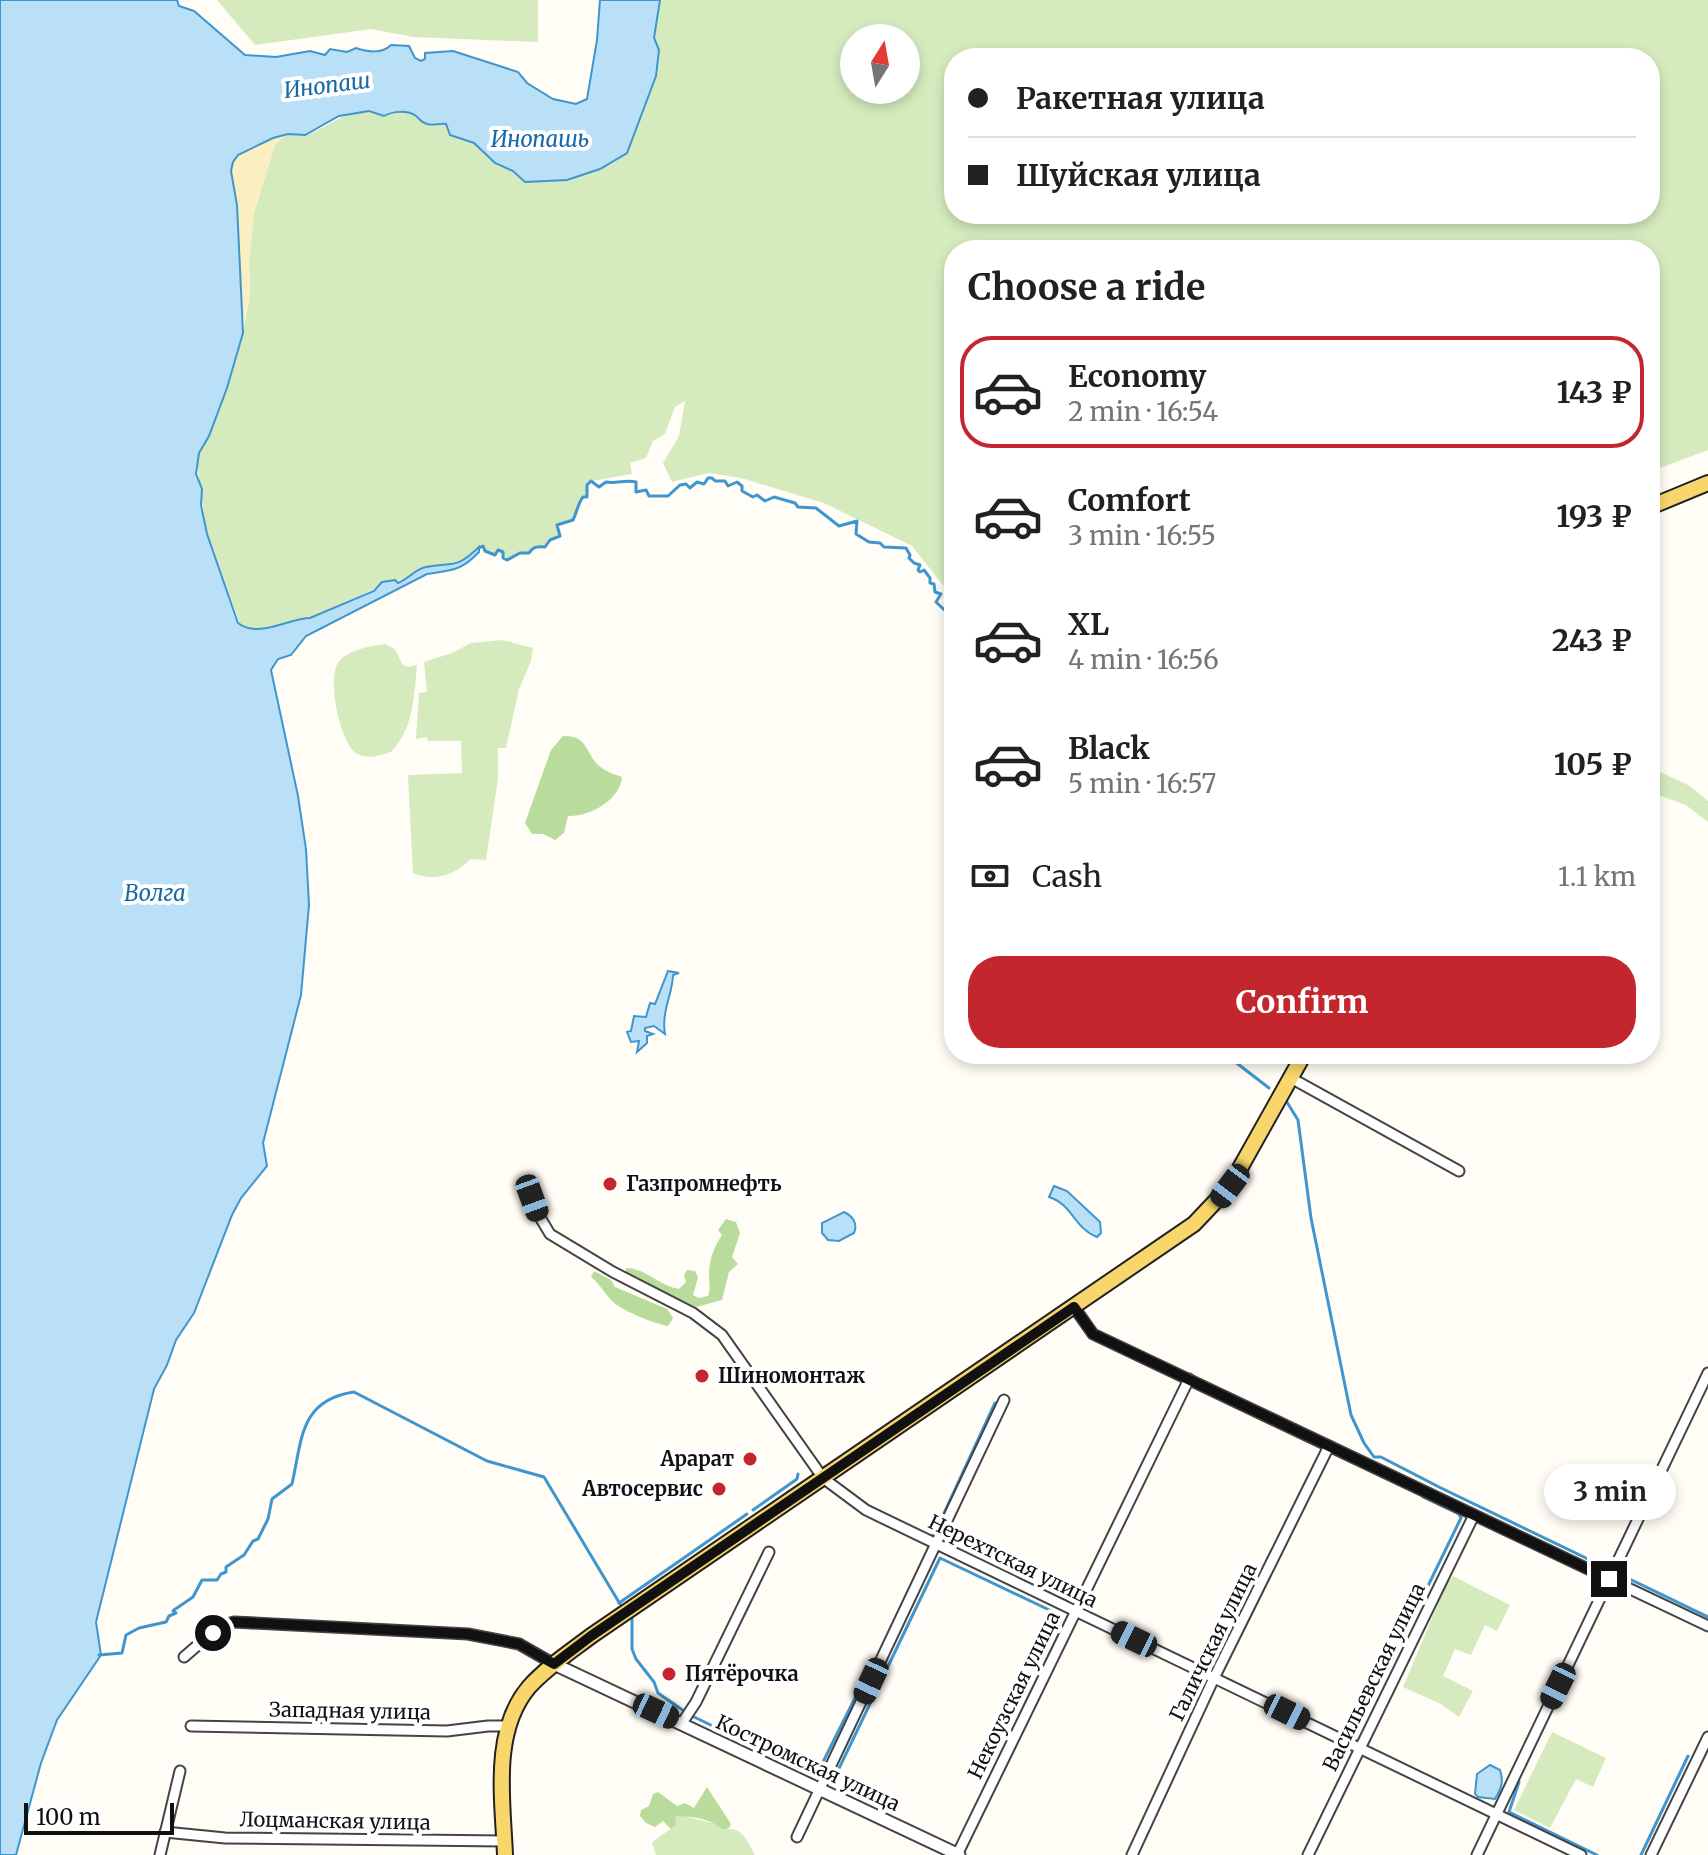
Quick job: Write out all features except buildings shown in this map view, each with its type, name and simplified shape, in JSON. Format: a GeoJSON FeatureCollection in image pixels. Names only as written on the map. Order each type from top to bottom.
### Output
{"type":"FeatureCollection","features":[{"type":"Feature","properties":{"kind":"main road"},"geometry":{"type":"LineString","coordinates":[[1660,503],[1708,483]]}},
{"type":"Feature","properties":{"kind":"main road"},"geometry":{"type":"LineString","coordinates":[[505,1848],[503,1770],[508,1726],[523,1696],[554,1664],[1169,1243],[1208,1211],[1230,1186],[1299,1064]]}},
{"type":"Feature","properties":{"kind":"street"},"geometry":{"type":"LineString","coordinates":[[1291,1078],[1459,1171]]}},
{"type":"Feature","properties":{"kind":"street","name":"Нерехтская улица"},"geometry":{"type":"LineString","coordinates":[[527,1184],[538,1214],[550,1234],[613,1272],[693,1313],[722,1335],[823,1478],[866,1510],[1581,1855]]}},
{"type":"Feature","properties":{"kind":"street"},"geometry":{"type":"LineString","coordinates":[[1074,1307],[1093,1334],[1474,1515],[1612,1574],[1708,1626]]}},
{"type":"Feature","properties":{"kind":"street"},"geometry":{"type":"LineString","coordinates":[[1477,1855],[1708,1373]]}},
{"type":"Feature","properties":{"kind":"street","name":"Некоузская улица"},"geometry":{"type":"LineString","coordinates":[[958,1855],[1189,1379]]}},
{"type":"Feature","properties":{"kind":"street"},"geometry":{"type":"LineString","coordinates":[[797,1837],[1004,1400]]}},
{"type":"Feature","properties":{"kind":"street","name":"Галичская улица"},"geometry":{"type":"LineString","coordinates":[[1132,1855],[1214,1678],[1329,1446]]}},
{"type":"Feature","properties":{"kind":"street","name":"Васильевская улица"},"geometry":{"type":"LineString","coordinates":[[1308,1855],[1474,1515]]}},
{"type":"Feature","properties":{"kind":"street"},"geometry":{"type":"LineString","coordinates":[[682,1723],[696,1702],[769,1552]]}},
{"type":"Feature","properties":{"kind":"street"},"geometry":{"type":"LineString","coordinates":[[184,1657],[220,1626],[234,1622],[468,1634],[519,1644],[554,1664]]}},
{"type":"Feature","properties":{"kind":"street","name":"Костромская улица"},"geometry":{"type":"LineString","coordinates":[[554,1664],[958,1855]]}},
{"type":"Feature","properties":{"kind":"street","name":"Западная улица"},"geometry":{"type":"LineString","coordinates":[[191,1726],[447,1731],[508,1726]]}},
{"type":"Feature","properties":{"kind":"street"},"geometry":{"type":"LineString","coordinates":[[1651,1855],[1708,1737]]}},
{"type":"Feature","properties":{"kind":"street"},"geometry":{"type":"LineString","coordinates":[[160,1855],[180,1771]]}},
{"type":"Feature","properties":{"kind":"street","name":"Лоцманская улица"},"geometry":{"type":"LineString","coordinates":[[165,1832],[225,1838],[505,1848]]}},
{"type":"Feature","properties":{"kind":"green space"},"geometry":{"type":"Polygon","coordinates":[[[217,0],[538,0],[538,42],[413,37],[371,29],[255,45],[217,0]]]}},
{"type":"Feature","properties":{"kind":"green space"},"geometry":{"type":"Polygon","coordinates":[[[660,0],[1708,0],[1708,450],[1660,468],[1660,240],[944,240],[944,586],[912,546],[824,503],[741,478],[709,473],[672,482],[663,463],[679,436],[685,401],[675,407],[665,434],[653,441],[646,458],[630,463],[632,474],[591,481],[587,485],[587,497],[581,499],[573,520],[557,525],[560,536],[550,540],[545,547],[538,546],[529,553],[520,553],[507,560],[503,558],[503,552],[498,550],[495,555],[480,547],[464,562],[418,570],[411,577],[381,586],[310,618],[273,627],[241,626],[207,534],[197,465],[199,453],[209,436],[227,388],[243,333],[250,293],[249,261],[254,213],[275,144],[288,134],[307,134],[350,114],[360,112],[384,116],[392,112],[413,113],[423,123],[446,124],[450,135],[474,143],[495,163],[513,171],[525,182],[567,180],[600,169],[627,153],[659,50],[654,38],[660,0]]]}},
{"type":"Feature","properties":{"kind":"green space"},"geometry":{"type":"Polygon","coordinates":[[[502,640],[533,648],[519,689],[506,748],[498,748],[498,779],[486,860],[470,859],[451,873],[437,877],[421,876],[413,873],[408,775],[462,773],[461,741],[428,741],[427,737],[416,739],[419,693],[427,692],[424,662],[471,643],[502,640]]]}},
{"type":"Feature","properties":{"kind":"green space"},"geometry":{"type":"Polygon","coordinates":[[[385,644],[395,649],[402,664],[408,667],[417,665],[412,711],[405,732],[392,751],[369,757],[356,753],[345,737],[337,710],[335,671],[347,655],[366,647],[385,644]]]}},
{"type":"Feature","properties":{"kind":"green space"},"geometry":{"type":"Polygon","coordinates":[[[563,736],[581,741],[600,766],[622,777],[616,793],[602,806],[585,814],[568,816],[564,833],[555,840],[543,834],[532,834],[525,823],[551,750],[563,736]]]}},
{"type":"Feature","properties":{"kind":"green space"},"geometry":{"type":"Polygon","coordinates":[[[1660,772],[1690,786],[1708,801],[1708,822],[1686,805],[1660,796],[1660,772]]]}},
{"type":"Feature","properties":{"kind":"green space"},"geometry":{"type":"Polygon","coordinates":[[[726,1219],[736,1222],[740,1233],[732,1257],[738,1264],[729,1272],[722,1300],[696,1307],[626,1274],[626,1268],[633,1269],[679,1289],[686,1282],[684,1275],[687,1270],[695,1271],[698,1277],[693,1295],[699,1298],[708,1296],[711,1259],[722,1235],[718,1230],[726,1219]]]}},
{"type":"Feature","properties":{"kind":"green space"},"geometry":{"type":"Polygon","coordinates":[[[594,1271],[611,1280],[615,1287],[667,1309],[673,1318],[668,1326],[639,1317],[618,1306],[591,1277],[594,1271]]]}},
{"type":"Feature","properties":{"kind":"green space"},"geometry":{"type":"Polygon","coordinates":[[[1453,1576],[1510,1605],[1497,1631],[1485,1625],[1471,1655],[1455,1649],[1443,1676],[1473,1691],[1459,1717],[1441,1704],[1403,1687],[1446,1585],[1453,1576]]]}},
{"type":"Feature","properties":{"kind":"green space"},"geometry":{"type":"Polygon","coordinates":[[[1552,1732],[1606,1758],[1593,1787],[1576,1779],[1550,1828],[1514,1810],[1552,1732]]]}},
{"type":"Feature","properties":{"kind":"green space"},"geometry":{"type":"Polygon","coordinates":[[[707,1787],[731,1824],[729,1828],[723,1830],[694,1817],[675,1817],[676,1825],[671,1829],[663,1821],[655,1827],[640,1816],[641,1810],[649,1806],[653,1794],[658,1792],[677,1806],[685,1803],[694,1808],[707,1787]]]}},
{"type":"Feature","properties":{"kind":"green space"},"geometry":{"type":"Polygon","coordinates":[[[684,1816],[716,1824],[723,1830],[739,1832],[755,1855],[656,1855],[652,1842],[675,1826],[675,1817],[684,1816]]]}},
{"type":"Feature","properties":{"kind":"sand"},"geometry":{"type":"Polygon","coordinates":[[[288,134],[275,144],[254,213],[249,261],[250,293],[244,322],[233,161],[258,144],[288,134]]]}},
{"type":"Feature","properties":{"kind":"water","name":"Волга"},"geometry":{"type":"Polygon","coordinates":[[[0,0],[177,0],[179,6],[194,11],[245,55],[276,57],[310,51],[325,55],[330,49],[374,51],[391,45],[409,46],[415,58],[421,61],[425,59],[425,53],[453,51],[518,72],[527,83],[553,99],[576,104],[587,99],[600,0],[660,0],[654,38],[659,50],[656,76],[627,153],[600,169],[567,180],[525,182],[513,171],[495,163],[474,143],[450,135],[446,124],[427,124],[405,112],[384,116],[369,111],[339,116],[305,135],[288,134],[273,138],[238,155],[233,162],[231,171],[237,205],[243,333],[227,388],[209,436],[199,453],[196,474],[202,489],[201,505],[207,534],[238,623],[255,629],[310,618],[374,591],[382,582],[395,580],[398,583],[423,568],[460,562],[479,547],[479,552],[461,566],[427,574],[306,636],[291,655],[278,659],[271,670],[298,796],[306,849],[309,905],[301,995],[263,1143],[267,1166],[241,1198],[232,1215],[194,1313],[176,1340],[154,1389],[96,1622],[101,1655],[57,1720],[41,1763],[16,1855],[0,1855],[0,0]]]}},
{"type":"Feature","properties":{"kind":"water"},"geometry":{"type":"Polygon","coordinates":[[[668,971],[679,973],[673,975],[665,1034],[654,1026],[645,1028],[653,1034],[647,1036],[647,1043],[637,1052],[639,1041],[631,1042],[627,1032],[631,1031],[634,1016],[646,1017],[650,1003],[655,1004],[668,971]]]}},
{"type":"Feature","properties":{"kind":"water"},"geometry":{"type":"Polygon","coordinates":[[[1054,1186],[1067,1191],[1100,1222],[1101,1233],[1097,1237],[1083,1228],[1057,1200],[1049,1197],[1054,1186]]]}},
{"type":"Feature","properties":{"kind":"water"},"geometry":{"type":"Polygon","coordinates":[[[844,1212],[854,1221],[854,1233],[839,1241],[828,1240],[822,1233],[822,1223],[844,1212]]]}},
{"type":"Feature","properties":{"kind":"water"},"geometry":{"type":"Polygon","coordinates":[[[1490,1765],[1500,1770],[1501,1774],[1501,1785],[1495,1799],[1475,1794],[1477,1774],[1490,1765]]]}},
{"type":"Feature","properties":{"kind":"waterway"},"geometry":{"type":"LineString","coordinates":[[479,548],[483,546],[485,551],[495,555],[498,550],[503,552],[503,558],[507,560],[520,553],[529,553],[536,547],[545,547],[550,540],[560,536],[557,525],[573,520],[581,499],[587,497],[587,485],[591,481],[599,487],[606,482],[632,481],[636,482],[636,492],[646,490],[649,496],[668,496],[680,485],[686,484],[690,488],[697,482],[704,484],[712,478],[725,481],[728,486],[737,482],[742,486],[742,491],[765,501],[774,497],[795,503],[798,507],[816,508],[839,526],[857,521],[856,534],[869,542],[880,543],[884,547],[906,548],[909,558],[920,565],[918,570],[924,570],[930,583],[934,584],[935,592],[941,594],[936,602],[944,610]]}},
{"type":"Feature","properties":{"kind":"waterway"},"geometry":{"type":"LineString","coordinates":[[1238,1064],[1269,1088]]}},
{"type":"Feature","properties":{"kind":"waterway"},"geometry":{"type":"LineString","coordinates":[[1285,1099],[1298,1120],[1311,1218],[1351,1415],[1374,1457],[1381,1457],[1708,1617]]}},
{"type":"Feature","properties":{"kind":"waterway"},"geometry":{"type":"LineString","coordinates":[[99,1655],[122,1653],[126,1635],[139,1628],[166,1622],[169,1616],[176,1613],[174,1610],[193,1597],[202,1580],[217,1580],[226,1572],[226,1567],[244,1555],[253,1541],[258,1539],[268,1519],[272,1499],[292,1484],[302,1438],[313,1413],[336,1396],[354,1392],[487,1461],[544,1477],[620,1604]]}},
{"type":"Feature","properties":{"kind":"waterway"},"geometry":{"type":"LineString","coordinates":[[865,1504],[930,1536],[934,1535],[995,1403]]}},
{"type":"Feature","properties":{"kind":"waterway"},"geometry":{"type":"LineString","coordinates":[[753,1510],[797,1479],[798,1474]]}},
{"type":"Feature","properties":{"kind":"waterway"},"geometry":{"type":"LineString","coordinates":[[1406,1631],[1461,1518],[1459,1514],[1423,1497]]}},
{"type":"Feature","properties":{"kind":"waterway"},"geometry":{"type":"LineString","coordinates":[[619,1603],[747,1514]]}},
{"type":"Feature","properties":{"kind":"waterway"},"geometry":{"type":"LineString","coordinates":[[948,1544],[977,1559]]}},
{"type":"Feature","properties":{"kind":"waterway"},"geometry":{"type":"LineString","coordinates":[[832,1783],[940,1558],[1062,1616]]}},
{"type":"Feature","properties":{"kind":"waterway"},"geometry":{"type":"LineString","coordinates":[[998,1569],[1069,1602]]}},
{"type":"Feature","properties":{"kind":"waterway"},"geometry":{"type":"LineString","coordinates":[[632,1619],[632,1649],[636,1659],[654,1682],[658,1693],[684,1711]]}},
{"type":"Feature","properties":{"kind":"waterway"},"geometry":{"type":"LineString","coordinates":[[688,1714],[816,1776],[865,1678]]}},
{"type":"Feature","properties":{"kind":"waterway"},"geometry":{"type":"LineString","coordinates":[[1641,1855],[1688,1756]]}},
{"type":"Feature","properties":{"kind":"waterway"},"geometry":{"type":"LineString","coordinates":[[1519,1782],[1509,1812],[1597,1855]]}},
{"type":"Feature","properties":{"kind":"place","name":"Газпромнефть"},"geometry":{"type":"Point","coordinates":[610,1184]}},
{"type":"Feature","properties":{"kind":"place","name":"Шиномонтаж"},"geometry":{"type":"Point","coordinates":[702,1376]}},
{"type":"Feature","properties":{"kind":"place","name":"Арарат"},"geometry":{"type":"Point","coordinates":[750,1459]}},
{"type":"Feature","properties":{"kind":"place","name":"Автосервис"},"geometry":{"type":"Point","coordinates":[719,1489]}},
{"type":"Feature","properties":{"kind":"place","name":"Пятёрочка"},"geometry":{"type":"Point","coordinates":[669,1674]}},
{"type":"Feature","properties":{"kind":"route"},"geometry":{"type":"LineString","coordinates":[[213,1633],[220,1626],[234,1622],[453,1633],[510,1641],[554,1664],[1074,1307],[1093,1334],[1609,1579]]}},
{"type":"Feature","properties":{"kind":"water label","name":"Инопаш"},"geometry":{"type":"Point","coordinates":[327,85]}},
{"type":"Feature","properties":{"kind":"water label","name":"Инопашь"},"geometry":{"type":"Point","coordinates":[540,139]}}]}
